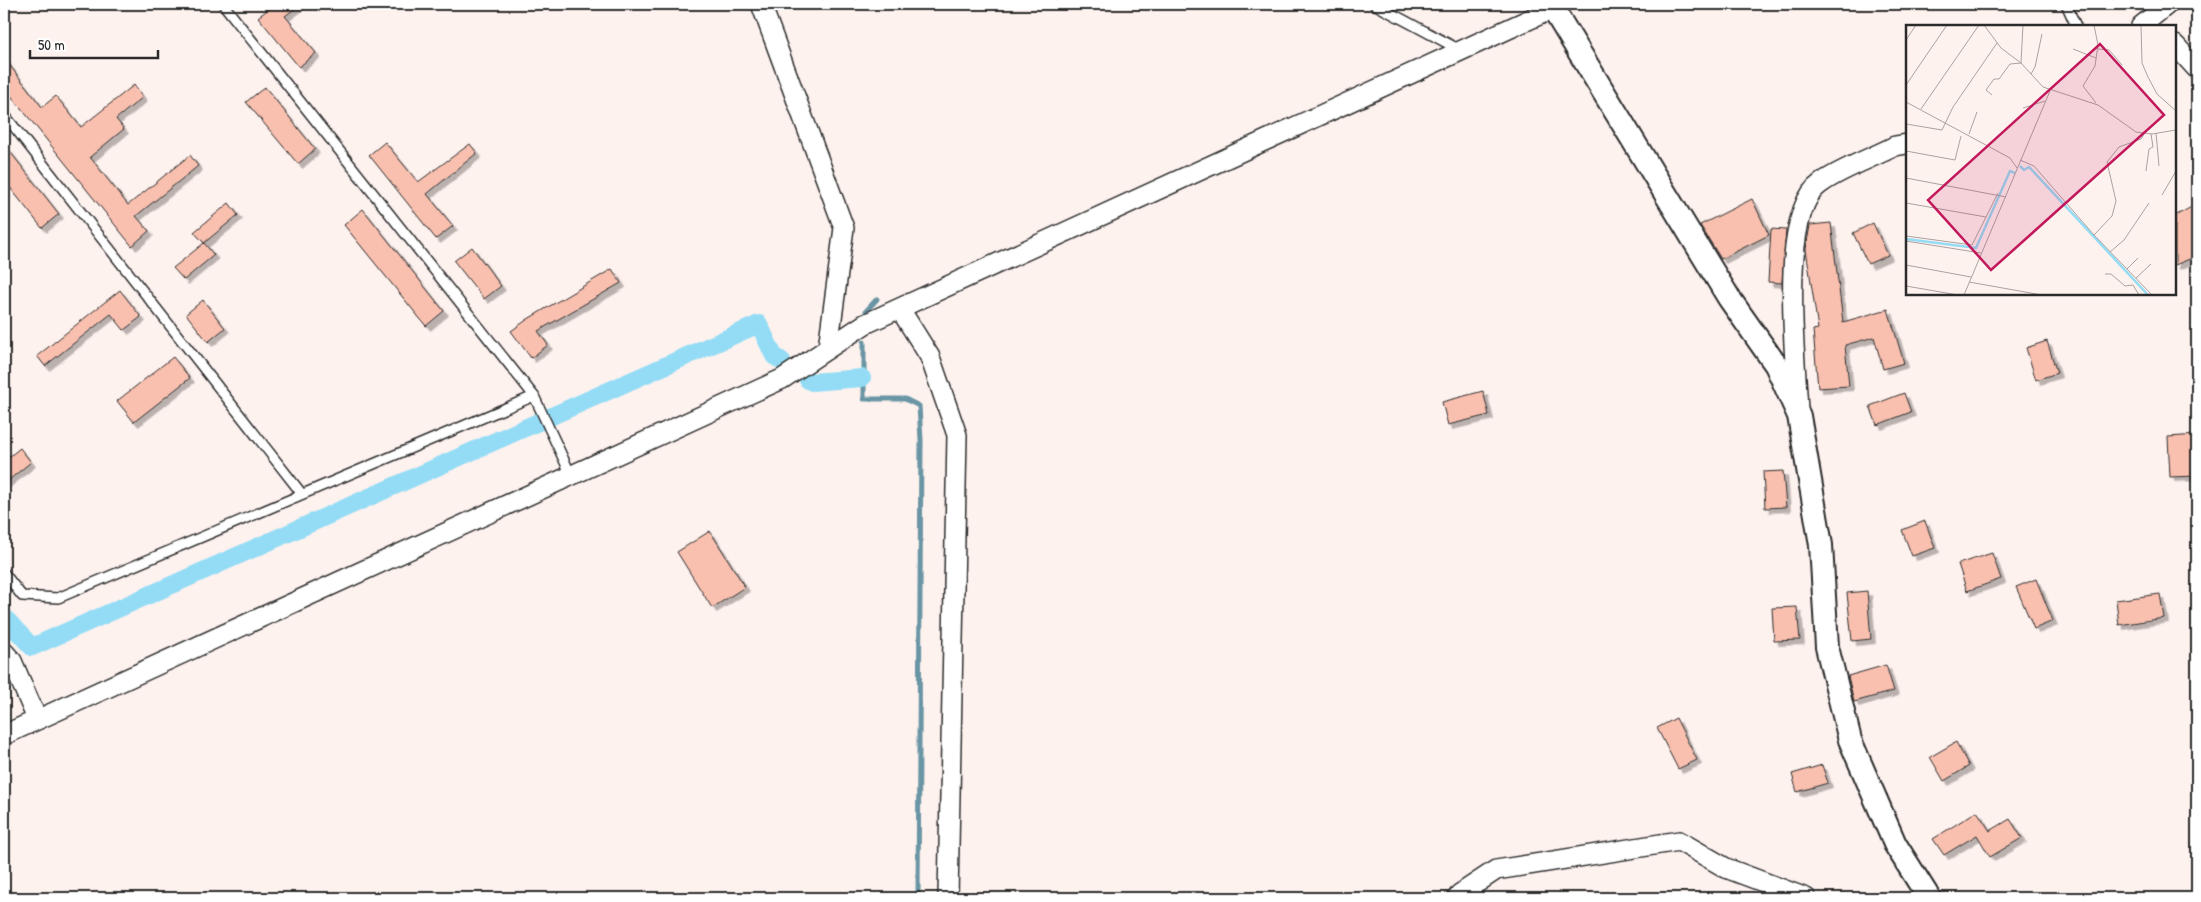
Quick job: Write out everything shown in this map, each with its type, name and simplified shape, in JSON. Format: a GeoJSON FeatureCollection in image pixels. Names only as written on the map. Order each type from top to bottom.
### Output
{"type":"FeatureCollection","features":[{"type":"Feature","properties":{"kind":"street"},"geometry":{"type":"LineString","coordinates":[[761,4],[844,228],[828,348]]}},
{"type":"Feature","properties":{"kind":"street"},"geometry":{"type":"LineString","coordinates":[[2149,24],[2168,4]]}},
{"type":"Feature","properties":{"kind":"street"},"geometry":{"type":"LineString","coordinates":[[4,735],[782,379],[865,324],[1461,50],[1551,6],[1729,298],[1776,365],[1799,416]]}},
{"type":"Feature","properties":{"kind":"street"},"geometry":{"type":"LineString","coordinates":[[2176,46],[2197,69]]}},
{"type":"Feature","properties":{"kind":"street"},"geometry":{"type":"LineString","coordinates":[[1906,144],[1895,146],[1818,184],[1804,204],[1797,225],[1792,298],[1799,416],[1821,545],[1827,647],[1850,740],[1895,844],[1929,898]]}},
{"type":"Feature","properties":{"kind":"street"},"geometry":{"type":"LineString","coordinates":[[900,309],[930,357],[957,435],[948,898]]}},
{"type":"Feature","properties":{"kind":"street"},"geometry":{"type":"LineString","coordinates":[[4,652],[12,661],[38,719]]}},
{"type":"Feature","properties":{"kind":"street"},"geometry":{"type":"LineString","coordinates":[[1457,898],[1496,870],[1679,841],[1726,868],[1806,898]]}},
{"type":"Feature","properties":{"kind":"lane"},"geometry":{"type":"LineString","coordinates":[[223,4],[534,396],[571,475]]}},
{"type":"Feature","properties":{"kind":"lane"},"geometry":{"type":"LineString","coordinates":[[1374,4],[1461,50]]}},
{"type":"Feature","properties":{"kind":"lane"},"geometry":{"type":"LineString","coordinates":[[2066,4],[2076,25]]}},
{"type":"Feature","properties":{"kind":"lane"},"geometry":{"type":"LineString","coordinates":[[4,114],[302,494]]}},
{"type":"Feature","properties":{"kind":"lane"},"geometry":{"type":"LineString","coordinates":[[4,573],[22,596],[58,598],[534,396]]}},
{"type":"Feature","properties":{"kind":"building"},"geometry":{"type":"Polygon","coordinates":[[[275,4],[301,4],[285,16],[316,53],[299,67],[258,17],[275,4]]]}},
{"type":"Feature","properties":{"kind":"building"},"geometry":{"type":"Polygon","coordinates":[[[4,58],[42,107],[56,96],[81,127],[134,85],[143,97],[116,119],[124,129],[90,157],[128,205],[190,155],[198,166],[136,216],[149,231],[132,246],[4,87],[4,58]]]}},
{"type":"Feature","properties":{"kind":"building"},"geometry":{"type":"Polygon","coordinates":[[[265,87],[315,149],[298,164],[246,102],[265,87]]]}},
{"type":"Feature","properties":{"kind":"building"},"geometry":{"type":"Polygon","coordinates":[[[385,142],[418,182],[470,144],[477,153],[427,194],[453,226],[436,239],[369,155],[385,142]]]}},
{"type":"Feature","properties":{"kind":"building"},"geometry":{"type":"Polygon","coordinates":[[[4,144],[59,214],[42,228],[4,180],[4,144]]]}},
{"type":"Feature","properties":{"kind":"building"},"geometry":{"type":"Polygon","coordinates":[[[1752,199],[1769,235],[1721,259],[1700,225],[1752,199]]]}},
{"type":"Feature","properties":{"kind":"building"},"geometry":{"type":"Polygon","coordinates":[[[229,203],[238,215],[204,243],[194,232],[229,203]]]}},
{"type":"Feature","properties":{"kind":"building"},"geometry":{"type":"Polygon","coordinates":[[[2197,204],[2197,256],[2176,265],[2176,215],[2197,204]]]}},
{"type":"Feature","properties":{"kind":"building"},"geometry":{"type":"Polygon","coordinates":[[[363,209],[444,311],[426,326],[344,225],[363,209]]]}},
{"type":"Feature","properties":{"kind":"building"},"geometry":{"type":"Polygon","coordinates":[[[1831,223],[1843,322],[1888,309],[1904,363],[1883,369],[1874,337],[1845,345],[1849,386],[1818,388],[1813,330],[1818,329],[1806,249],[1810,225],[1831,223]]]}},
{"type":"Feature","properties":{"kind":"building"},"geometry":{"type":"Polygon","coordinates":[[[1873,223],[1888,255],[1868,264],[1853,233],[1873,223]]]}},
{"type":"Feature","properties":{"kind":"building"},"geometry":{"type":"Polygon","coordinates":[[[1771,229],[1786,230],[1782,283],[1768,282],[1771,229]]]}},
{"type":"Feature","properties":{"kind":"building"},"geometry":{"type":"Polygon","coordinates":[[[204,243],[214,255],[184,280],[173,268],[204,243]]]}},
{"type":"Feature","properties":{"kind":"building"},"geometry":{"type":"Polygon","coordinates":[[[472,247],[501,286],[484,299],[454,261],[472,247]]]}},
{"type":"Feature","properties":{"kind":"building"},"geometry":{"type":"Polygon","coordinates":[[[612,269],[621,283],[538,331],[548,345],[531,358],[511,331],[612,269]]]}},
{"type":"Feature","properties":{"kind":"building"},"geometry":{"type":"Polygon","coordinates":[[[120,290],[141,317],[124,330],[111,314],[45,366],[37,356],[120,290]]]}},
{"type":"Feature","properties":{"kind":"building"},"geometry":{"type":"Polygon","coordinates":[[[203,300],[225,328],[208,342],[186,314],[203,300]]]}},
{"type":"Feature","properties":{"kind":"building"},"geometry":{"type":"Polygon","coordinates":[[[2047,341],[2057,373],[2036,380],[2026,348],[2047,341]]]}},
{"type":"Feature","properties":{"kind":"building"},"geometry":{"type":"Polygon","coordinates":[[[173,357],[190,378],[134,422],[117,401],[173,357]]]}},
{"type":"Feature","properties":{"kind":"building"},"geometry":{"type":"Polygon","coordinates":[[[1483,391],[1489,415],[1448,425],[1442,402],[1483,391]]]}},
{"type":"Feature","properties":{"kind":"building"},"geometry":{"type":"Polygon","coordinates":[[[1904,393],[1911,412],[1877,425],[1870,406],[1904,393]]]}},
{"type":"Feature","properties":{"kind":"building"},"geometry":{"type":"Polygon","coordinates":[[[2197,435],[2197,476],[2170,477],[2168,437],[2197,435]]]}},
{"type":"Feature","properties":{"kind":"building"},"geometry":{"type":"Polygon","coordinates":[[[20,448],[31,462],[4,484],[4,461],[20,448]]]}},
{"type":"Feature","properties":{"kind":"building"},"geometry":{"type":"Polygon","coordinates":[[[1783,471],[1786,507],[1765,508],[1763,472],[1783,471]]]}},
{"type":"Feature","properties":{"kind":"building"},"geometry":{"type":"Polygon","coordinates":[[[1925,521],[1935,548],[1912,556],[1902,530],[1925,521]]]}},
{"type":"Feature","properties":{"kind":"building"},"geometry":{"type":"Polygon","coordinates":[[[710,531],[745,587],[712,608],[677,552],[710,531]]]}},
{"type":"Feature","properties":{"kind":"building"},"geometry":{"type":"Polygon","coordinates":[[[1992,553],[2001,579],[1967,591],[1958,564],[1992,553]]]}},
{"type":"Feature","properties":{"kind":"building"},"geometry":{"type":"Polygon","coordinates":[[[2036,579],[2053,621],[2034,629],[2016,587],[2036,579]]]}},
{"type":"Feature","properties":{"kind":"building"},"geometry":{"type":"Polygon","coordinates":[[[1867,591],[1871,639],[1852,641],[1847,593],[1867,591]]]}},
{"type":"Feature","properties":{"kind":"building"},"geometry":{"type":"Polygon","coordinates":[[[2160,594],[2164,618],[2119,625],[2116,600],[2160,594]]]}},
{"type":"Feature","properties":{"kind":"building"},"geometry":{"type":"Polygon","coordinates":[[[1797,607],[1800,640],[1774,641],[1772,608],[1797,607]]]}},
{"type":"Feature","properties":{"kind":"building"},"geometry":{"type":"Polygon","coordinates":[[[1886,665],[1894,691],[1854,702],[1848,676],[1886,665]]]}},
{"type":"Feature","properties":{"kind":"building"},"geometry":{"type":"Polygon","coordinates":[[[1676,718],[1697,760],[1678,769],[1657,728],[1676,718]]]}},
{"type":"Feature","properties":{"kind":"building"},"geometry":{"type":"Polygon","coordinates":[[[1956,742],[1969,766],[1944,781],[1930,757],[1956,742]]]}},
{"type":"Feature","properties":{"kind":"building"},"geometry":{"type":"Polygon","coordinates":[[[1822,765],[1828,783],[1797,792],[1792,774],[1822,765]]]}},
{"type":"Feature","properties":{"kind":"building"},"geometry":{"type":"Polygon","coordinates":[[[1977,811],[1990,831],[2010,819],[2022,838],[1990,857],[1977,835],[1944,855],[1933,839],[1977,811]]]}},
{"type":"Feature","properties":{"kind":"waterway"},"geometry":{"type":"LineString","coordinates":[[866,311],[877,299]]}},
{"type":"Feature","properties":{"kind":"waterway"},"geometry":{"type":"LineString","coordinates":[[4,617],[32,647],[759,324],[774,356],[782,361]]}},
{"type":"Feature","properties":{"kind":"waterway"},"geometry":{"type":"LineString","coordinates":[[864,342],[864,399],[905,399],[919,406],[921,440],[918,898]]}},
{"type":"Feature","properties":{"kind":"waterway"},"geometry":{"type":"LineString","coordinates":[[808,380],[812,382],[862,378]]}}]}
